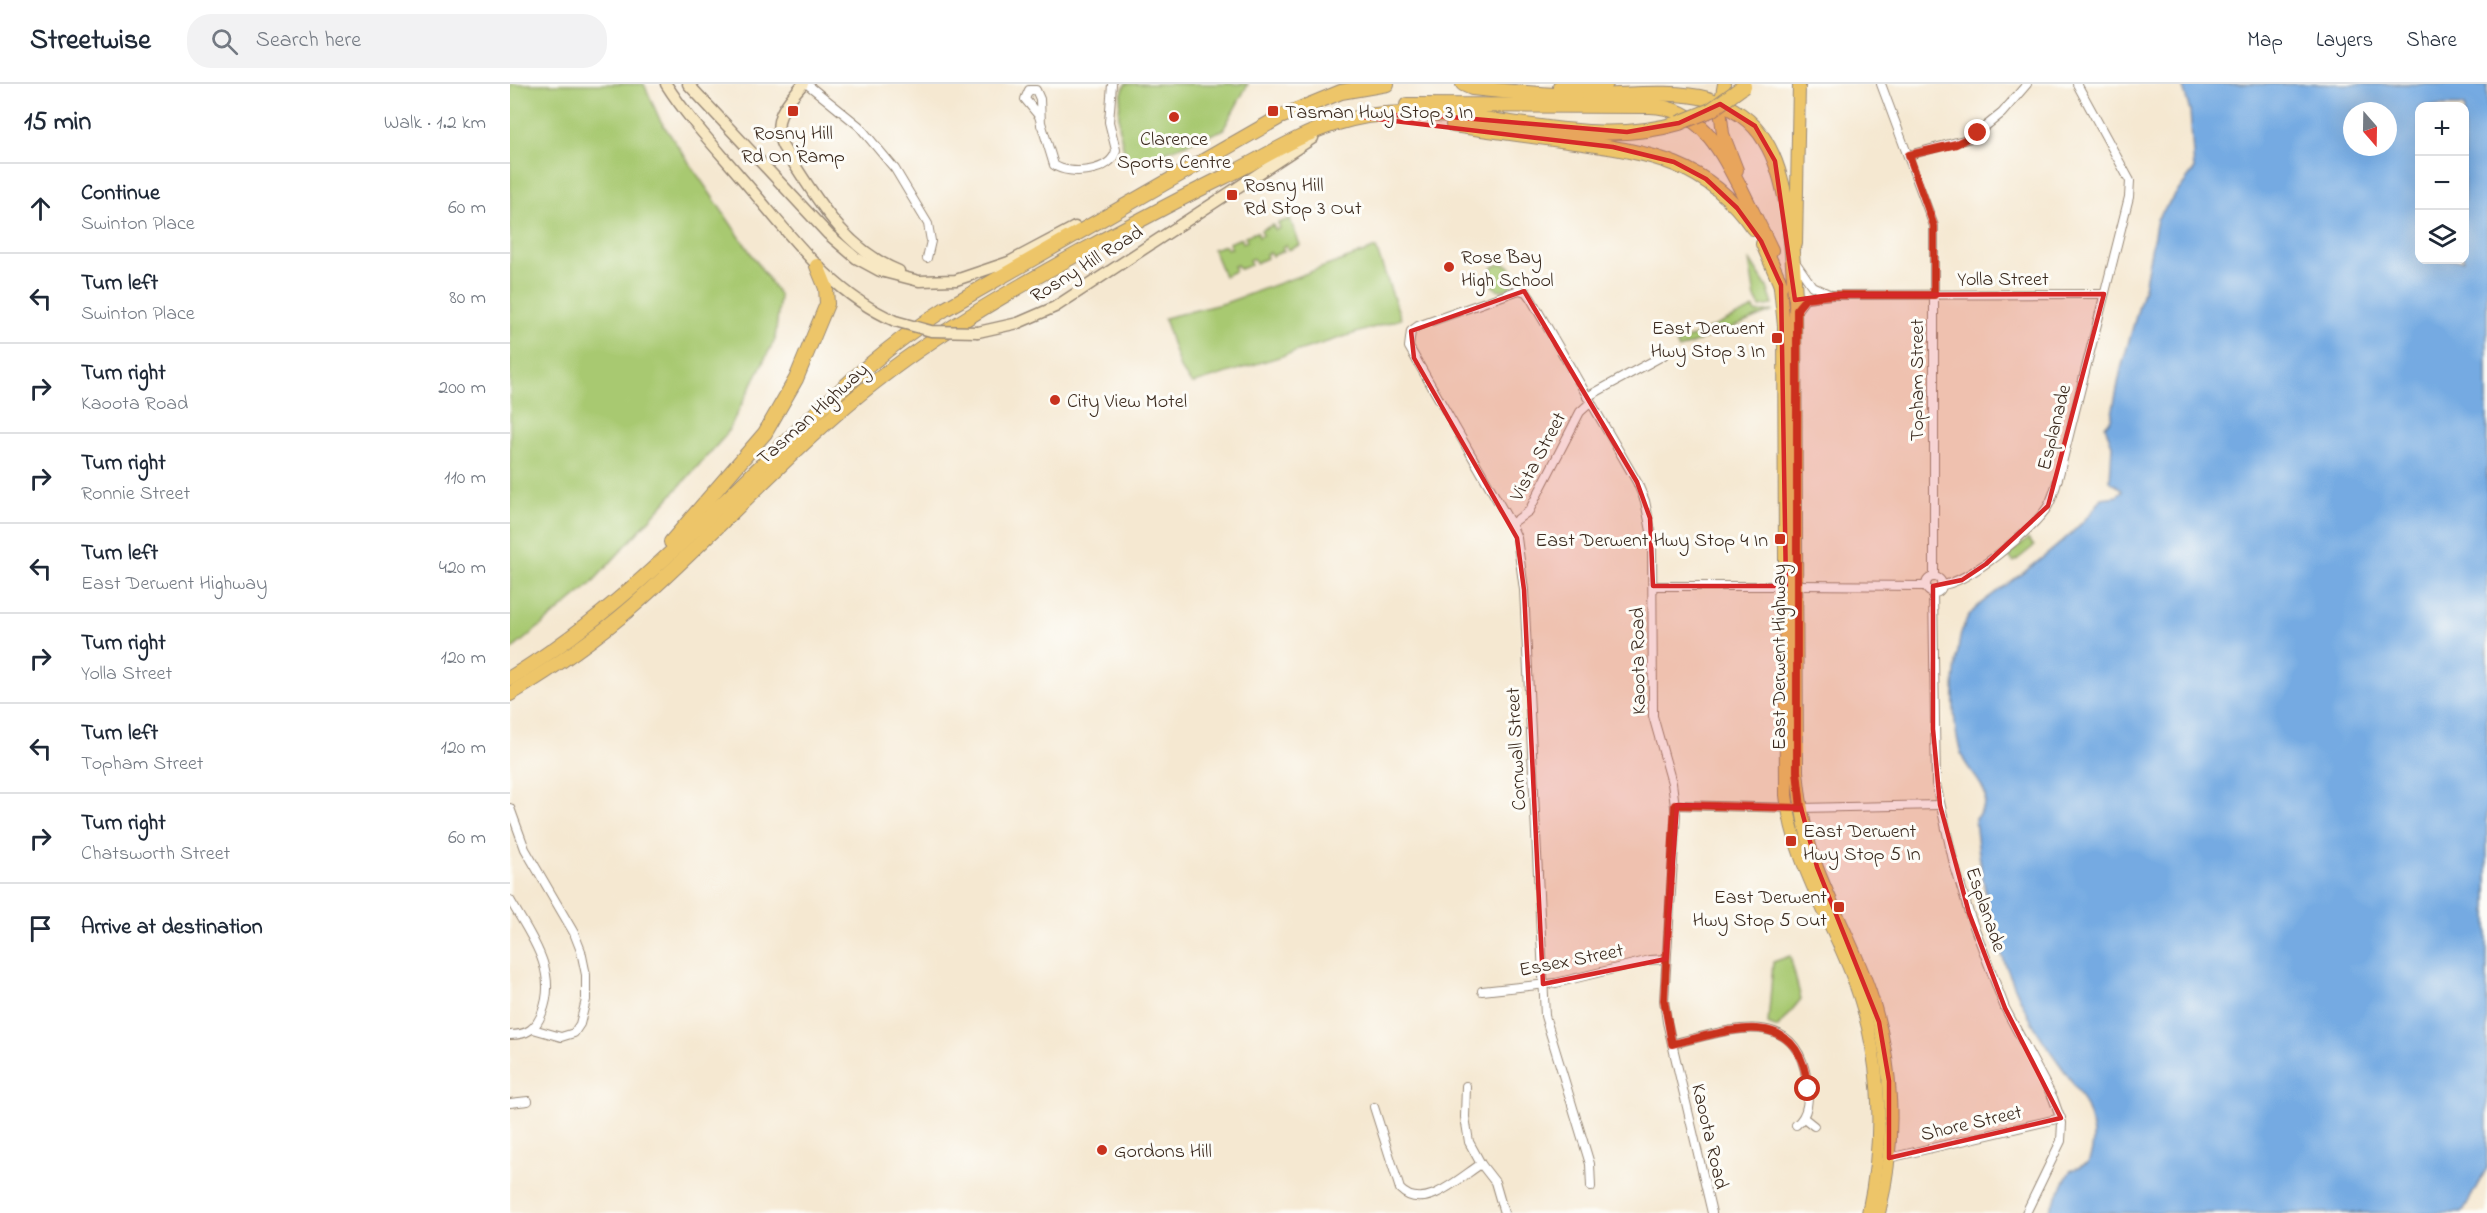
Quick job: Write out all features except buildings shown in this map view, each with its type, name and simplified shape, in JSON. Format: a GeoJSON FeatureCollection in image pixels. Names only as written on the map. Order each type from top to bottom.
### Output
{"type":"FeatureCollection","features":[{"type":"Feature","properties":{"kind":"highway","name":"Tasman Highway"},"geometry":{"type":"LineString","coordinates":[[510,678],[563,644],[608,609],[677,547],[835,394],[887,348],[945,309],[1307,104],[1341,92],[1387,84]]}},
{"type":"Feature","properties":{"kind":"highway"},"geometry":{"type":"LineString","coordinates":[[1450,84],[1557,87],[1606,84]]}},
{"type":"Feature","properties":{"kind":"highway"},"geometry":{"type":"LineString","coordinates":[[1463,84],[1472,88],[1560,96],[1697,97],[1739,113],[1755,126],[1766,141],[1779,172],[1795,296]]}},
{"type":"Feature","properties":{"kind":"highway","name":"Tasman Highway"},"geometry":{"type":"LineString","coordinates":[[1170,203],[1309,133],[1346,120],[1416,114],[1611,132],[1652,130],[1679,123],[1711,110],[1745,85]]}},
{"type":"Feature","properties":{"kind":"highway","name":"Tasman Highway"},"geometry":{"type":"LineString","coordinates":[[510,694],[570,656],[629,609],[820,429],[913,352],[981,307],[1290,134],[1325,118],[1371,107],[1658,106],[1694,120],[1717,144],[1771,250]]}},
{"type":"Feature","properties":{"kind":"highway"},"geometry":{"type":"LineString","coordinates":[[1361,117],[1433,122],[1632,150],[1664,158],[1706,179],[1730,199],[1761,241],[1781,285]]}},
{"type":"Feature","properties":{"kind":"highway"},"geometry":{"type":"LineString","coordinates":[[608,609],[749,455],[779,411],[826,304],[826,288],[817,266]]}},
{"type":"Feature","properties":{"kind":"main road","name":"Rosny Hill Road"},"geometry":{"type":"LineString","coordinates":[[666,84],[688,114],[817,266],[850,297],[895,321],[931,331],[978,332],[1018,323],[1055,307],[1276,160],[1346,120]]}},
{"type":"Feature","properties":{"kind":"main road"},"geometry":{"type":"LineString","coordinates":[[688,84],[828,234],[856,258],[880,272],[913,280],[948,281],[975,275]]}},
{"type":"Feature","properties":{"kind":"main road"},"geometry":{"type":"LineString","coordinates":[[805,84],[781,112],[777,123],[777,135],[839,229],[868,255],[898,271],[932,278],[975,275]]}},
{"type":"Feature","properties":{"kind":"main road","name":"East Derwent Highway"},"geometry":{"type":"LineString","coordinates":[[1724,84],[1721,105],[1726,144],[1757,211],[1781,285],[1797,771],[1801,808],[1817,867],[1859,962],[1879,1022],[1889,1081],[1889,1158],[1879,1213]]}},
{"type":"Feature","properties":{"kind":"main road","name":"East Derwent Highway"},"geometry":{"type":"LineString","coordinates":[[1799,84],[1791,585],[1785,777],[1794,838],[1812,889],[1861,1000],[1873,1045],[1879,1101],[1879,1139],[1868,1213]]}},
{"type":"Feature","properties":{"kind":"main road","name":"Tasman Highway"},"geometry":{"type":"LineString","coordinates":[[975,275],[1009,262],[1107,212],[1120,209]]}},
{"type":"Feature","properties":{"kind":"street"},"geometry":{"type":"LineString","coordinates":[[805,84],[859,126],[895,169],[928,224],[931,241],[927,258]]}},
{"type":"Feature","properties":{"kind":"street"},"geometry":{"type":"LineString","coordinates":[[1041,124],[1049,153],[1056,167],[1066,170],[1095,169],[1108,165],[1116,150],[1109,122],[1112,84]]}},
{"type":"Feature","properties":{"kind":"street","name":"Topham Street"},"geometry":{"type":"LineString","coordinates":[[1881,84],[1934,226],[1934,577]]}},
{"type":"Feature","properties":{"kind":"street"},"geometry":{"type":"LineString","coordinates":[[1909,155],[1971,138],[2002,113],[2027,84]]}},
{"type":"Feature","properties":{"kind":"street","name":"Esplanade"},"geometry":{"type":"LineString","coordinates":[[1941,585],[1962,580],[1986,564],[2048,506],[2060,471],[2129,196],[2130,182],[2077,84]]}},
{"type":"Feature","properties":{"kind":"street"},"geometry":{"type":"LineString","coordinates":[[1796,263],[1812,286],[1831,295]]}},
{"type":"Feature","properties":{"kind":"street","name":"Kaoota Road"},"geometry":{"type":"LineString","coordinates":[[1411,331],[1424,323],[1516,290],[1524,291],[1637,482],[1645,501],[1652,536],[1653,716],[1672,783],[1675,805],[1664,1000],[1672,1044],[1712,1213]]}},
{"type":"Feature","properties":{"kind":"street","name":"Yolla Street"},"geometry":{"type":"LineString","coordinates":[[1795,316],[1803,299],[1831,295],[2104,294]]}},
{"type":"Feature","properties":{"kind":"street","name":"Cornwall Street"},"geometry":{"type":"LineString","coordinates":[[1411,331],[1409,347],[1414,358],[1517,537],[1523,570],[1547,1026],[1590,1164],[1591,1186]]}},
{"type":"Feature","properties":{"kind":"street"},"geometry":{"type":"LineString","coordinates":[[1589,399],[1664,355]]}},
{"type":"Feature","properties":{"kind":"street","name":"Vista Street"},"geometry":{"type":"LineString","coordinates":[[1510,524],[1529,511],[1589,399]]}},
{"type":"Feature","properties":{"kind":"street"},"geometry":{"type":"LineString","coordinates":[[1653,586],[1926,586],[1933,592],[1941,585],[1939,579],[1934,577],[1927,581],[1926,586]]}},
{"type":"Feature","properties":{"kind":"street","name":"Esplanade"},"geometry":{"type":"LineString","coordinates":[[1933,592],[1933,729],[1940,805],[1969,913],[2005,1008],[2061,1118]]}},
{"type":"Feature","properties":{"kind":"street"},"geometry":{"type":"LineString","coordinates":[[1675,805],[1801,808],[1940,805]]}},
{"type":"Feature","properties":{"kind":"street"},"geometry":{"type":"LineString","coordinates":[[510,808],[525,849],[578,942],[586,975],[583,1012],[574,1033],[561,1037],[533,1029],[510,1035]]}},
{"type":"Feature","properties":{"kind":"street"},"geometry":{"type":"LineString","coordinates":[[510,900],[541,953],[548,977],[544,1010],[533,1029]]}},
{"type":"Feature","properties":{"kind":"street","name":"Essex Street"},"geometry":{"type":"LineString","coordinates":[[1482,992],[1573,980],[1650,960],[1666,959]]}},
{"type":"Feature","properties":{"kind":"street"},"geometry":{"type":"LineString","coordinates":[[1672,1044],[1744,1027],[1762,1028],[1778,1034],[1791,1044],[1803,1063],[1808,1089],[1804,1118],[1796,1125]]}},
{"type":"Feature","properties":{"kind":"street"},"geometry":{"type":"LineString","coordinates":[[1467,1086],[1466,1129],[1480,1164],[1495,1182],[1504,1213]]}},
{"type":"Feature","properties":{"kind":"street"},"geometry":{"type":"LineString","coordinates":[[510,1104],[528,1101]]}},
{"type":"Feature","properties":{"kind":"street"},"geometry":{"type":"LineString","coordinates":[[1374,1107],[1405,1199],[1421,1208]]}},
{"type":"Feature","properties":{"kind":"street"},"geometry":{"type":"LineString","coordinates":[[1804,1118],[1814,1126]]}},
{"type":"Feature","properties":{"kind":"street"},"geometry":{"type":"LineString","coordinates":[[2026,1213],[2061,1141],[2061,1118]]}},
{"type":"Feature","properties":{"kind":"street","name":"Shore Street"},"geometry":{"type":"LineString","coordinates":[[1889,1158],[2061,1118]]}},
{"type":"Feature","properties":{"kind":"street"},"geometry":{"type":"LineString","coordinates":[[1446,1198],[1469,1172],[1480,1164]]}},
{"type":"Feature","properties":{"kind":"highlighted area"},"geometry":{"type":"Polygon","coordinates":[[[1720,104],[1755,126],[1775,161],[1795,300],[1831,295],[2104,294],[2048,506],[1986,564],[1962,580],[1933,586],[1933,729],[1940,805],[1969,913],[2005,1008],[2061,1118],[1889,1158],[1889,1081],[1879,1022],[1817,867],[1801,808],[1677,805],[1666,959],[1543,984],[1524,590],[1517,538],[1414,358],[1411,331],[1524,291],[1637,482],[1650,518],[1653,586],[1786,586],[1781,285],[1761,241],[1737,208],[1706,179],[1674,162],[1613,147],[1361,117],[1416,114],[1627,132],[1679,123],[1720,104]]]}},
{"type":"Feature","properties":{"kind":"green space"},"geometry":{"type":"Polygon","coordinates":[[[510,84],[644,84],[660,120],[780,296],[775,339],[726,435],[590,585],[510,651],[510,84]]]}},
{"type":"Feature","properties":{"kind":"green space","name":"Clarence Sports Centre"},"geometry":{"type":"Polygon","coordinates":[[[1125,84],[1248,84],[1223,130],[1129,166],[1119,125],[1120,105],[1125,84]]]}},
{"type":"Feature","properties":{"kind":"green space"},"geometry":{"type":"Polygon","coordinates":[[[1290,219],[1300,245],[1288,250],[1286,245],[1282,247],[1284,251],[1272,256],[1270,252],[1266,254],[1267,258],[1256,263],[1253,258],[1249,260],[1251,265],[1240,269],[1237,265],[1234,266],[1235,271],[1224,276],[1213,249],[1225,245],[1227,249],[1231,248],[1229,243],[1241,238],[1243,243],[1247,241],[1245,236],[1257,232],[1259,237],[1263,235],[1261,230],[1273,225],[1275,230],[1280,228],[1278,223],[1290,219]]]}},
{"type":"Feature","properties":{"kind":"green space"},"geometry":{"type":"Polygon","coordinates":[[[1376,248],[1401,319],[1192,384],[1180,368],[1164,318],[1225,303],[1376,248]]]}},
{"type":"Feature","properties":{"kind":"green space"},"geometry":{"type":"Polygon","coordinates":[[[1749,259],[1767,287],[1773,305],[1760,307],[1755,298],[1749,259]]]}},
{"type":"Feature","properties":{"kind":"green space"},"geometry":{"type":"Polygon","coordinates":[[[1502,264],[1511,268],[1515,277],[1511,286],[1502,290],[1493,286],[1489,277],[1493,268],[1502,264]]]}},
{"type":"Feature","properties":{"kind":"green space"},"geometry":{"type":"Polygon","coordinates":[[[1754,308],[1756,313],[1773,311],[1679,349],[1676,344],[1754,308]]]}},
{"type":"Feature","properties":{"kind":"green space"},"geometry":{"type":"Polygon","coordinates":[[[2028,539],[2034,546],[2014,562],[2008,555],[2028,539]]]}},
{"type":"Feature","properties":{"kind":"green space"},"geometry":{"type":"Polygon","coordinates":[[[1790,956],[1801,999],[1777,1028],[1768,1024],[1773,962],[1790,956]]]}},
{"type":"Feature","properties":{"kind":"water"},"geometry":{"type":"Polygon","coordinates":[[[2182,84],[2487,84],[2487,1168],[2462,1213],[2048,1213],[2070,1171],[2088,1163],[2093,1144],[2092,1126],[2087,1109],[2078,1092],[2025,1010],[2000,950],[1991,921],[1978,850],[1975,819],[1984,805],[1985,795],[1981,785],[1964,761],[1956,733],[1955,669],[1963,627],[1976,608],[2060,544],[2094,510],[2102,498],[2117,496],[2122,492],[2110,481],[2112,445],[2105,426],[2111,419],[2121,369],[2144,288],[2157,219],[2194,170],[2190,111],[2182,84]]]}},
{"type":"Feature","properties":{"kind":"place","name":"Rosny Hill Rd On Ramp"},"geometry":{"type":"Point","coordinates":[793,111]}},
{"type":"Feature","properties":{"kind":"place","name":"Tasman Hwy Stop 3 In"},"geometry":{"type":"Point","coordinates":[1273,111]}},
{"type":"Feature","properties":{"kind":"place","name":"Clarence Sports Centre"},"geometry":{"type":"Point","coordinates":[1174,117]}},
{"type":"Feature","properties":{"kind":"place","name":"Rosny Hill Rd Stop 3 Out"},"geometry":{"type":"Point","coordinates":[1232,195]}},
{"type":"Feature","properties":{"kind":"place","name":"Rose Bay High School"},"geometry":{"type":"Point","coordinates":[1449,267]}},
{"type":"Feature","properties":{"kind":"place","name":"East Derwent Hwy Stop 3 In"},"geometry":{"type":"Point","coordinates":[1777,338]}},
{"type":"Feature","properties":{"kind":"place","name":"City View Motel"},"geometry":{"type":"Point","coordinates":[1055,400]}},
{"type":"Feature","properties":{"kind":"place","name":"East Derwent Hwy Stop 4 In"},"geometry":{"type":"Point","coordinates":[1780,539]}},
{"type":"Feature","properties":{"kind":"place","name":"East Derwent Hwy Stop 5 In"},"geometry":{"type":"Point","coordinates":[1791,841]}},
{"type":"Feature","properties":{"kind":"place","name":"East Derwent Hwy Stop 5 Out"},"geometry":{"type":"Point","coordinates":[1839,907]}},
{"type":"Feature","properties":{"kind":"place","name":"Gordons Hill"},"geometry":{"type":"Point","coordinates":[1102,1150]}},
{"type":"Feature","properties":{"kind":"route"},"geometry":{"type":"LineString","coordinates":[[1808,1089],[1800,1056],[1785,1038],[1770,1030],[1744,1027],[1672,1044],[1664,1000],[1675,805],[1801,808],[1797,771],[1795,316],[1801,302],[1806,298],[1831,295],[1934,295],[1934,226],[1909,155],[1956,144],[1978,133]]}}]}
